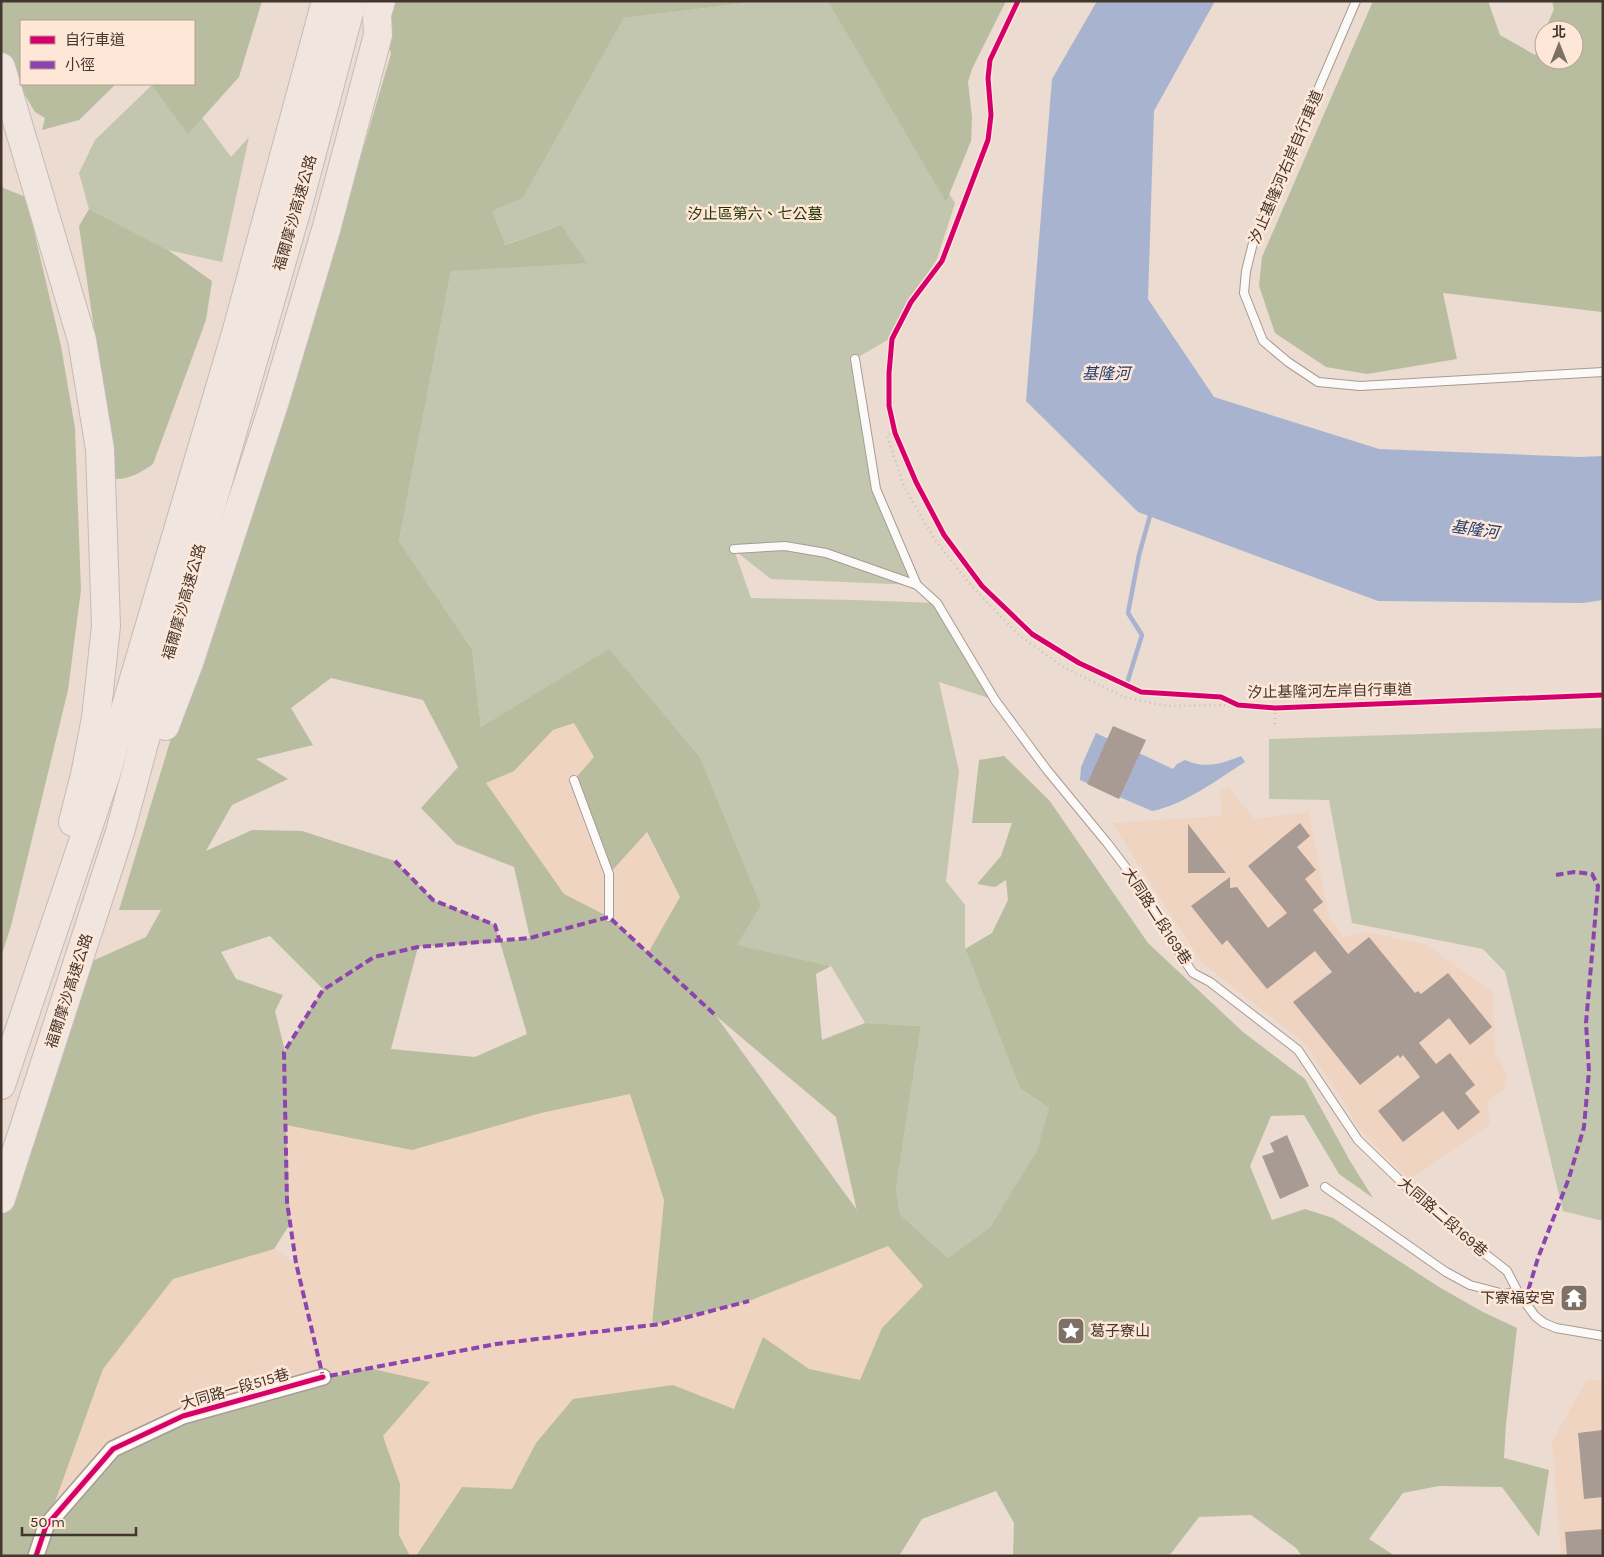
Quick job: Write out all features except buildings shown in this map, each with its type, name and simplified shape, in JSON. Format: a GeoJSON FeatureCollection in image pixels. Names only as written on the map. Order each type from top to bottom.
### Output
{"type":"FeatureCollection","features":[{"type":"Feature","properties":{"kind":"highway","name":"福爾摩沙高速公路"},"geometry":{"type":"LineString","coordinates":[[1,1084],[106,774],[237,330],[326,1]]}},
{"type":"Feature","properties":{"kind":"highway","name":"福爾摩沙高速公路"},"geometry":{"type":"LineString","coordinates":[[1,1199],[120,832],[295,217],[352,1]]}},
{"type":"Feature","properties":{"kind":"highway"},"geometry":{"type":"LineString","coordinates":[[378,35],[377,15],[380,1]]}},
{"type":"Feature","properties":{"kind":"highway"},"geometry":{"type":"LineString","coordinates":[[139,762],[166,724],[189,663],[275,401],[326,230],[378,35],[388,18],[394,1]]}},
{"type":"Feature","properties":{"kind":"highway"},"geometry":{"type":"LineString","coordinates":[[1,68],[82,340],[100,449],[106,626],[96,718],[73,822],[66,895]]}},
{"type":"Feature","properties":{"kind":"street","name":"大同路一段515巷"},"geometry":{"type":"LineString","coordinates":[[36,1556],[46,1526],[113,1449],[183,1416],[323,1377]]}},
{"type":"Feature","properties":{"kind":"lane","name":"汐止基隆河右岸自行車道"},"geometry":{"type":"LineString","coordinates":[[1356,1],[1254,239],[1246,271],[1244,293],[1263,342],[1318,382],[1360,386],[1603,372]]}},
{"type":"Feature","properties":{"kind":"lane"},"geometry":{"type":"LineString","coordinates":[[855,359],[876,489],[917,585]]}},
{"type":"Feature","properties":{"kind":"lane","name":"大同路二段169巷"},"geometry":{"type":"LineString","coordinates":[[734,549],[785,546],[826,554],[917,585],[937,604],[995,700],[1041,763],[1108,844],[1139,885],[1193,973],[1210,982],[1298,1050],[1358,1140],[1460,1235],[1507,1270],[1518,1292],[1535,1316],[1544,1323],[1556,1328],[1603,1336]]}},
{"type":"Feature","properties":{"kind":"lane"},"geometry":{"type":"LineString","coordinates":[[574,780],[609,874],[608,917]]}},
{"type":"Feature","properties":{"kind":"lane"},"geometry":{"type":"LineString","coordinates":[[1325,1187],[1446,1272],[1470,1286],[1504,1294],[1518,1292]]}},
{"type":"Feature","properties":{"kind":"path"},"geometry":{"type":"LineString","coordinates":[[893,424],[898,441]]}},
{"type":"Feature","properties":{"kind":"path"},"geometry":{"type":"LineString","coordinates":[[895,433],[888,435],[904,487],[935,540],[973,588],[1019,635],[1063,667],[1124,697],[1166,706],[1238,705]]}},
{"type":"Feature","properties":{"kind":"path"},"geometry":{"type":"LineString","coordinates":[[1274,708],[1275,728]]}},
{"type":"Feature","properties":{"kind":"shaded area"},"geometry":{"type":"Polygon","coordinates":[[[574,722],[594,757],[609,874],[646,832],[680,897],[648,953],[609,917],[564,894],[486,783],[514,771],[553,730],[574,722]]]}},
{"type":"Feature","properties":{"kind":"shaded area"},"geometry":{"type":"Polygon","coordinates":[[[1228,786],[1254,819],[1309,812],[1329,918],[1343,937],[1364,932],[1425,944],[1493,992],[1495,1053],[1508,1076],[1504,1090],[1487,1102],[1490,1124],[1409,1180],[1359,1128],[1340,1096],[1303,1042],[1202,963],[1112,823],[1222,816],[1220,791],[1228,786]]]}},
{"type":"Feature","properties":{"kind":"shaded area"},"geometry":{"type":"Polygon","coordinates":[[[630,1094],[664,1200],[652,1325],[749,1301],[888,1246],[923,1286],[882,1328],[860,1380],[809,1369],[763,1337],[734,1409],[673,1385],[536,1443],[512,1489],[462,1487],[416,1556],[410,1556],[399,1535],[400,1484],[383,1436],[430,1383],[46,1525],[103,1369],[173,1279],[274,1249],[295,1263],[287,1202],[286,1125],[412,1150],[541,1113],[630,1094]]]}},
{"type":"Feature","properties":{"kind":"shaded area"},"geometry":{"type":"Polygon","coordinates":[[[1603,1379],[1603,1556],[1561,1556],[1552,1442],[1586,1381],[1603,1379]]]}},
{"type":"Feature","properties":{"kind":"green space"},"geometry":{"type":"Polygon","coordinates":[[[1,1],[262,1],[239,77],[188,134],[152,85],[195,85],[195,20],[20,20],[20,85],[115,85],[79,120],[42,130],[45,118],[35,112],[2,57],[1,1]]]}},
{"type":"Feature","properties":{"kind":"green space"},"geometry":{"type":"Polygon","coordinates":[[[382,1],[762,1],[624,18],[523,198],[492,211],[505,245],[561,225],[587,263],[451,271],[399,541],[472,649],[481,727],[609,649],[700,757],[761,905],[737,945],[831,966],[816,974],[822,1040],[865,1023],[921,1026],[896,1189],[900,1214],[948,1258],[990,1227],[1037,1151],[1049,1108],[1020,1088],[965,949],[992,933],[1008,900],[1006,880],[995,887],[977,884],[1001,856],[1012,823],[972,823],[979,760],[1004,756],[1049,800],[1148,943],[1243,1032],[1305,1079],[1350,1161],[1373,1198],[1339,1174],[1304,1115],[1271,1116],[1250,1166],[1272,1220],[1305,1209],[1333,1218],[1439,1287],[1481,1311],[1517,1328],[1504,1458],[1549,1470],[1539,1537],[1502,1487],[1439,1486],[1403,1493],[1369,1539],[1395,1556],[1302,1556],[1296,1548],[1251,1515],[1199,1517],[1169,1556],[1013,1556],[1014,1523],[996,1491],[922,1519],[899,1556],[416,1556],[462,1487],[512,1489],[536,1443],[573,1399],[673,1385],[734,1409],[763,1337],[809,1369],[860,1380],[882,1328],[923,1286],[888,1246],[749,1301],[652,1325],[664,1200],[630,1094],[541,1113],[412,1150],[286,1125],[290,1224],[274,1249],[173,1279],[103,1369],[47,1524],[113,1449],[232,1401],[369,1368],[430,1382],[383,1436],[400,1484],[399,1535],[410,1556],[1,1556],[1,1211],[70,971],[146,937],[161,910],[119,910],[182,702],[203,668],[297,374],[391,54],[382,1]],[[331,678],[291,708],[313,745],[256,759],[288,779],[232,805],[206,851],[252,830],[302,831],[395,861],[433,900],[495,925],[500,942],[530,938],[514,867],[456,844],[421,808],[458,767],[423,700],[331,678]],[[574,723],[553,730],[514,771],[486,783],[564,894],[609,917],[648,953],[680,897],[647,832],[609,874],[574,780],[594,757],[574,723]],[[270,936],[221,952],[236,979],[283,995],[275,1011],[285,1051],[323,989],[270,936]],[[500,942],[418,947],[391,1049],[475,1057],[527,1034],[500,942]],[[716,1016],[857,1210],[836,1117],[716,1016]]]}},
{"type":"Feature","properties":{"kind":"green space","name":"汐止區第六、七公墓"},"geometry":{"type":"Polygon","coordinates":[[[762,1],[829,1],[955,203],[937,259],[889,339],[855,359],[876,489],[917,585],[771,579],[734,550],[751,598],[937,603],[995,700],[939,682],[959,771],[946,881],[965,905],[965,949],[1020,1088],[1049,1108],[1038,1151],[990,1227],[948,1258],[900,1214],[896,1189],[921,1026],[865,1023],[831,966],[736,945],[761,905],[700,757],[609,650],[481,727],[472,649],[399,541],[451,271],[561,225],[504,245],[491,211],[523,198],[624,18],[762,1]]]}},
{"type":"Feature","properties":{"kind":"green space"},"geometry":{"type":"Polygon","coordinates":[[[828,1],[1006,1],[972,69],[968,82],[972,117],[971,141],[946,202],[828,1]]]}},
{"type":"Feature","properties":{"kind":"green space"},"geometry":{"type":"Polygon","coordinates":[[[1373,1],[1488,1],[1500,35],[1534,54],[1534,70],[1584,70],[1584,20],[1549,20],[1554,9],[1552,1],[1603,1],[1603,315],[1602,312],[1443,293],[1457,359],[1367,374],[1326,367],[1275,333],[1259,286],[1262,257],[1373,1]]]}},
{"type":"Feature","properties":{"kind":"green space"},"geometry":{"type":"Polygon","coordinates":[[[152,85],[178,85],[231,157],[249,137],[222,262],[168,250],[89,209],[79,173],[95,140],[152,85]]]}},
{"type":"Feature","properties":{"kind":"green space"},"geometry":{"type":"Polygon","coordinates":[[[1,182],[3,188],[26,197],[61,346],[75,428],[81,590],[68,690],[11,926],[1,957],[1,182]]]}},
{"type":"Feature","properties":{"kind":"green space"},"geometry":{"type":"Polygon","coordinates":[[[89,209],[168,250],[212,281],[206,320],[153,464],[136,474],[121,479],[116,479],[79,226],[89,209]]]}},
{"type":"Feature","properties":{"kind":"green space"},"geometry":{"type":"Polygon","coordinates":[[[1603,728],[1603,1221],[1563,1211],[1505,972],[1483,949],[1352,923],[1329,800],[1269,799],[1269,739],[1603,728]]]}},
{"type":"Feature","properties":{"kind":"water","name":"基隆河"},"geometry":{"type":"Polygon","coordinates":[[[1097,1],[1215,1],[1154,111],[1148,299],[1214,397],[1379,449],[1580,457],[1603,456],[1603,600],[1583,603],[1378,601],[1138,512],[1026,401],[1052,79],[1097,1]]]}},
{"type":"Feature","properties":{"kind":"water"},"geometry":{"type":"Polygon","coordinates":[[[1096,733],[1173,769],[1177,764],[1185,760],[1207,765],[1241,756],[1245,762],[1188,797],[1164,808],[1152,811],[1080,780],[1081,767],[1096,733]]]}},
{"type":"Feature","properties":{"kind":"waterway"},"geometry":{"type":"LineString","coordinates":[[1128,680],[1142,635],[1128,613],[1139,555],[1151,512]]}},
{"type":"Feature","properties":{"kind":"marked path"},"geometry":{"type":"LineString","coordinates":[[395,861],[433,900],[495,925],[500,942]]}},
{"type":"Feature","properties":{"kind":"marked path"},"geometry":{"type":"LineString","coordinates":[[1525,1301],[1538,1258],[1569,1178],[1584,1127],[1589,1071],[1586,1023],[1598,886],[1592,874],[1574,872],[1556,875]]}},
{"type":"Feature","properties":{"kind":"marked path"},"geometry":{"type":"LineString","coordinates":[[714,1014],[609,917],[530,938],[418,947],[374,957],[323,990],[284,1052],[287,1202],[296,1263],[323,1377],[496,1344],[661,1324],[749,1301]]}},
{"type":"Feature","properties":{"kind":"cycle path","name":"汐止基隆河左岸自行車道"},"geometry":{"type":"LineString","coordinates":[[1018,1],[990,60],[988,78],[991,115],[988,140],[942,261],[911,302],[892,339],[889,373],[889,406],[895,433],[916,482],[944,535],[982,586],[1032,634],[1079,663],[1141,692],[1221,697],[1238,705],[1275,708],[1603,695]]}},
{"type":"Feature","properties":{"kind":"cycle path"},"geometry":{"type":"LineString","coordinates":[[36,1556],[46,1526],[113,1449],[183,1416],[323,1377]]}},
{"type":"Feature","properties":{"kind":"place","name":"下寮福安宮"},"geometry":{"type":"Point","coordinates":[1574,1298]}},
{"type":"Feature","properties":{"kind":"place","name":"葛子寮山"},"geometry":{"type":"Point","coordinates":[1071,1331]}}]}
